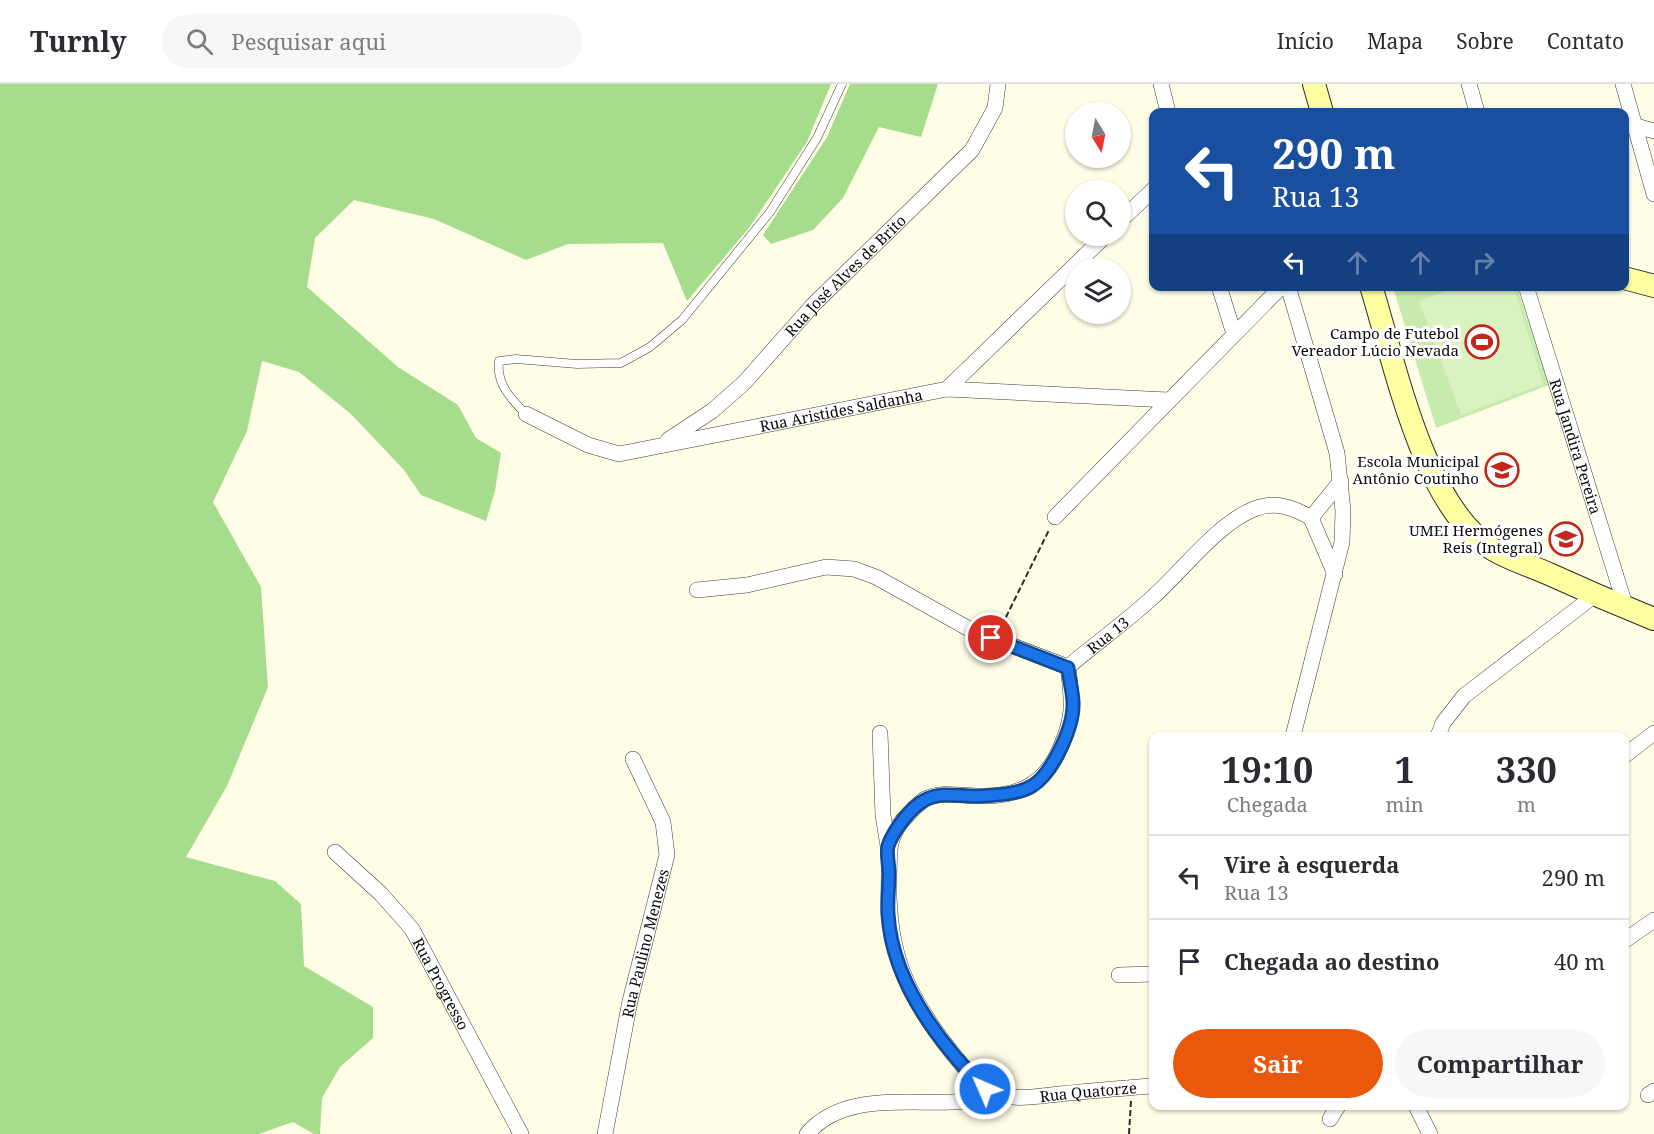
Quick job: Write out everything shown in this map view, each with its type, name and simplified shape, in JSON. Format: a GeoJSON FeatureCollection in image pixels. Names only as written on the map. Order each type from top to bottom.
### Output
{"type":"FeatureCollection","features":[{"type":"Feature","properties":{"kind":"street","name":"Rua José Alves de Brito"},"geometry":{"type":"LineString","coordinates":[[660,445],[712,411],[744,383],[813,305],[972,150],[995,108],[998,84]]}},
{"type":"Feature","properties":{"kind":"street"},"geometry":{"type":"LineString","coordinates":[[1161,84],[1167,108]]}},
{"type":"Feature","properties":{"kind":"street"},"geometry":{"type":"LineString","coordinates":[[1314,84],[1321,108]]}},
{"type":"Feature","properties":{"kind":"street"},"geometry":{"type":"LineString","coordinates":[[1469,84],[1476,108]]}},
{"type":"Feature","properties":{"kind":"street"},"geometry":{"type":"LineString","coordinates":[[1623,84],[1654,194]]}},
{"type":"Feature","properties":{"kind":"street"},"geometry":{"type":"LineString","coordinates":[[1636,126],[1654,131]]}},
{"type":"Feature","properties":{"kind":"street"},"geometry":{"type":"LineString","coordinates":[[1131,211],[1149,194]]}},
{"type":"Feature","properties":{"kind":"street"},"geometry":{"type":"LineString","coordinates":[[947,389],[1095,246]]}},
{"type":"Feature","properties":{"kind":"street"},"geometry":{"type":"LineString","coordinates":[[1629,279],[1654,286]]}},
{"type":"Feature","properties":{"kind":"street"},"geometry":{"type":"LineString","coordinates":[[1221,291],[1234,334]]}},
{"type":"Feature","properties":{"kind":"street"},"geometry":{"type":"LineString","coordinates":[[1055,517],[1277,291]]}},
{"type":"Feature","properties":{"kind":"street"},"geometry":{"type":"LineString","coordinates":[[1289,291],[1337,453],[1341,482],[1342,542],[1294,732]]}},
{"type":"Feature","properties":{"kind":"street"},"geometry":{"type":"LineString","coordinates":[[1373,291],[1417,436],[1436,485],[1450,507],[1470,531],[1494,550],[1654,619]]}},
{"type":"Feature","properties":{"kind":"street","name":"Rua Jandira Pereira"},"geometry":{"type":"LineString","coordinates":[[1528,291],[1626,608]]}},
{"type":"Feature","properties":{"kind":"street","name":"Rua Aristides Saldanha"},"geometry":{"type":"LineString","coordinates":[[526,414],[588,445],[619,454],[947,389],[1168,400]]}},
{"type":"Feature","properties":{"kind":"street"},"geometry":{"type":"LineString","coordinates":[[1335,574],[1311,518],[1341,482]]}},
{"type":"Feature","properties":{"kind":"street","name":"Rua 13"},"geometry":{"type":"LineString","coordinates":[[1068,668],[1154,596],[1238,516],[1256,508],[1273,505],[1293,507],[1311,518]]}},
{"type":"Feature","properties":{"kind":"street"},"geometry":{"type":"LineString","coordinates":[[697,590],[736,587],[826,567],[854,569],[876,577],[971,630],[1068,668],[1073,705],[1062,745],[1048,773],[1030,787],[1004,794],[980,796],[948,794],[924,800],[902,822],[888,846]]}},
{"type":"Feature","properties":{"kind":"street"},"geometry":{"type":"LineString","coordinates":[[1440,732],[1443,723],[1464,696],[1595,595]]}},
{"type":"Feature","properties":{"kind":"street","name":"Rua Quatorze"},"geometry":{"type":"LineString","coordinates":[[880,733],[883,815],[888,846],[888,914],[895,954],[908,986],[930,1025],[965,1069],[985,1089],[1000,1095],[1022,1098],[1149,1086]]}},
{"type":"Feature","properties":{"kind":"street"},"geometry":{"type":"LineString","coordinates":[[1629,752],[1654,733]]}},
{"type":"Feature","properties":{"kind":"street","name":"Rua Paulino Menezes"},"geometry":{"type":"LineString","coordinates":[[605,1134],[630,1001],[667,855],[663,822],[633,759]]}},
{"type":"Feature","properties":{"kind":"street","name":"Rua Progresso"},"geometry":{"type":"LineString","coordinates":[[335,852],[381,894],[412,928],[521,1134]]}},
{"type":"Feature","properties":{"kind":"street"},"geometry":{"type":"LineString","coordinates":[[1629,938],[1654,920]]}},
{"type":"Feature","properties":{"kind":"street"},"geometry":{"type":"LineString","coordinates":[[1119,975],[1149,974]]}},
{"type":"Feature","properties":{"kind":"street"},"geometry":{"type":"LineString","coordinates":[[807,1134],[824,1117],[884,1102],[955,1104],[982,1101],[1000,1095]]}},
{"type":"Feature","properties":{"kind":"street"},"geometry":{"type":"LineString","coordinates":[[1418,1110],[1430,1134]]}},
{"type":"Feature","properties":{"kind":"lane"},"geometry":{"type":"LineString","coordinates":[[526,414],[510,398],[501,383],[498,371],[499,361],[516,359],[621,363],[650,347],[682,320],[770,213],[817,138],[842,84]]}},
{"type":"Feature","properties":{"kind":"path"},"geometry":{"type":"LineString","coordinates":[[1004,625],[994,621],[996,615],[1006,617],[1055,517]]}},
{"type":"Feature","properties":{"kind":"path"},"geometry":{"type":"LineString","coordinates":[[1129,1134],[1132,1087]]}},
{"type":"Feature","properties":{"kind":"green space"},"geometry":{"type":"Polygon","coordinates":[[[0,84],[831,84],[807,142],[749,228],[687,301],[663,243],[568,244],[526,260],[434,219],[354,200],[315,238],[307,287],[398,367],[458,405],[476,438],[501,453],[495,491],[486,521],[421,495],[404,470],[351,414],[299,372],[262,361],[247,431],[213,502],[261,587],[268,687],[227,786],[186,857],[275,881],[301,904],[304,966],[373,1007],[373,1038],[340,1067],[322,1098],[320,1134],[314,1134],[293,1122],[259,1134],[0,1134],[0,84]]]}},
{"type":"Feature","properties":{"kind":"green space"},"geometry":{"type":"Polygon","coordinates":[[[850,84],[938,84],[921,137],[879,127],[843,198],[813,230],[771,244],[763,235],[827,137],[850,84]]]}},
{"type":"Feature","properties":{"kind":"green space","name":"Campo de Futebol Vereador Lúcio Nevada"},"geometry":{"type":"Polygon","coordinates":[[[1394,291],[1518,291],[1549,385],[1436,428],[1394,291]]]}},
{"type":"Feature","properties":{"kind":"green space","name":"Campo de Futebol Vereador Lúcio Nevada"},"geometry":{"type":"Polygon","coordinates":[[[1447,291],[1515,291],[1543,384],[1461,415],[1419,301],[1447,291]]]}},
{"type":"Feature","properties":{"kind":"place","name":"Campo de Futebol Vereador Lúcio Nevada"},"geometry":{"type":"Point","coordinates":[1482,342]}},
{"type":"Feature","properties":{"kind":"place","name":"Escola Municipal Antônio Coutinho"},"geometry":{"type":"Point","coordinates":[1502,470]}},
{"type":"Feature","properties":{"kind":"place","name":"UMEI Hermógenes Reis (Integral)"},"geometry":{"type":"Point","coordinates":[1566,539]}},
{"type":"Feature","properties":{"kind":"route"},"geometry":{"type":"LineString","coordinates":[[985,1089],[965,1069],[930,1025],[908,986],[895,954],[888,914],[888,846],[902,822],[924,800],[948,794],[980,796],[1004,794],[1030,787],[1048,773],[1062,745],[1073,705],[1068,668],[991,638]]}}]}
